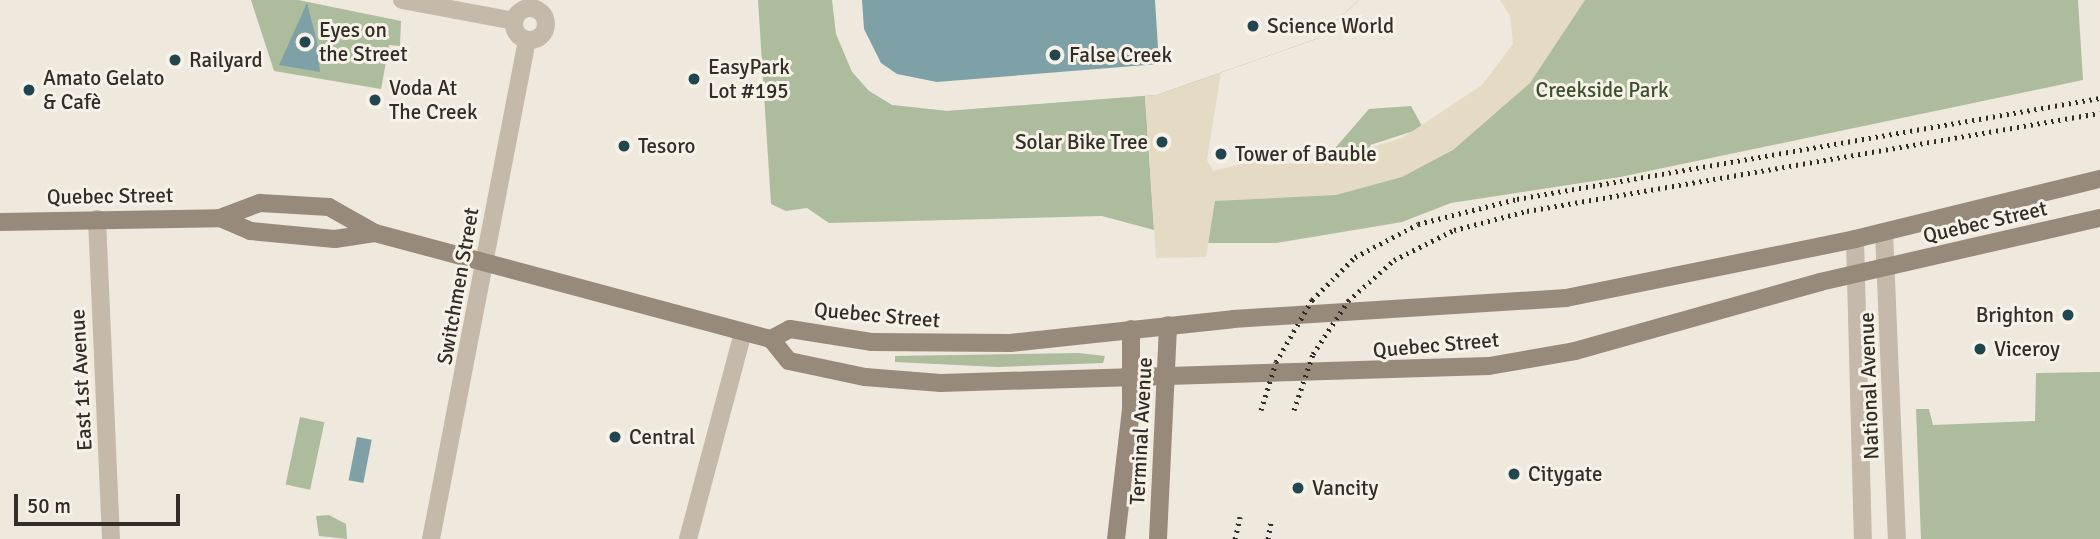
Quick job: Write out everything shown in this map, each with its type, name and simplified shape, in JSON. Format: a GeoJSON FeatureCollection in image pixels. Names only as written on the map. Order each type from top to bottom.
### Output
{"type":"FeatureCollection","features":[{"type":"Feature","properties":{"kind":"main road","name":"Quebec Street"},"geometry":{"type":"LineString","coordinates":[[771,339],[790,329],[958,345],[1168,325],[1566,298],[1855,239],[2100,179]]}},
{"type":"Feature","properties":{"kind":"main road","name":"Quebec Street"},"geometry":{"type":"LineString","coordinates":[[0,222],[220,218],[260,203],[291,202],[329,207],[374,233],[771,339],[789,361],[886,380],[1131,380],[1489,366],[1575,351],[1852,275],[2100,218]]}},
{"type":"Feature","properties":{"kind":"main road","name":"Quebec Street"},"geometry":{"type":"LineString","coordinates":[[220,218],[250,231],[324,239],[374,233]]}},
{"type":"Feature","properties":{"kind":"main road","name":"Terminal Avenue"},"geometry":{"type":"LineString","coordinates":[[1158,539],[1168,325]]}},
{"type":"Feature","properties":{"kind":"main road","name":"Terminal Avenue"},"geometry":{"type":"LineString","coordinates":[[1116,539],[1131,380],[1131,329]]}},
{"type":"Feature","properties":{"kind":"street"},"geometry":{"type":"LineString","coordinates":[[402,0],[514,21],[527,40],[541,36],[545,17],[528,8],[514,21]]}},
{"type":"Feature","properties":{"kind":"street","name":"Switchmen Street"},"geometry":{"type":"LineString","coordinates":[[431,539],[487,262],[527,40]]}},
{"type":"Feature","properties":{"kind":"street","name":"East 1st Avenue"},"geometry":{"type":"LineString","coordinates":[[97,219],[111,539]]}},
{"type":"Feature","properties":{"kind":"street","name":"National Avenue"},"geometry":{"type":"LineString","coordinates":[[1884,232],[1898,539]]}},
{"type":"Feature","properties":{"kind":"street","name":"National Avenue"},"geometry":{"type":"LineString","coordinates":[[1855,239],[1852,275],[1863,539]]}},
{"type":"Feature","properties":{"kind":"street"},"geometry":{"type":"LineString","coordinates":[[688,539],[743,332]]}},
{"type":"Feature","properties":{"kind":"green space"},"geometry":{"type":"Polygon","coordinates":[[[251,0],[298,0],[401,21],[400,46],[389,45],[381,89],[274,71],[251,0]]]}},
{"type":"Feature","properties":{"kind":"green space"},"geometry":{"type":"Polygon","coordinates":[[[758,0],[862,0],[1143,66],[1154,230],[1102,216],[829,223],[807,208],[786,211],[771,204],[758,0]]]}},
{"type":"Feature","properties":{"kind":"green space","name":"Creekside Park"},"geometry":{"type":"Polygon","coordinates":[[[1503,0],[2078,0],[2083,80],[1620,177],[1451,203],[1402,222],[1276,243],[1208,243],[1216,174],[1326,167],[1402,146],[1464,109],[1517,59],[1516,13],[1503,0]]]}},
{"type":"Feature","properties":{"kind":"green space"},"geometry":{"type":"Polygon","coordinates":[[[1411,106],[1423,128],[1370,145],[1372,151],[1323,162],[1369,109],[1411,106]]]}},
{"type":"Feature","properties":{"kind":"green space"},"geometry":{"type":"Polygon","coordinates":[[[1079,353],[1105,356],[1103,363],[998,367],[895,362],[895,356],[1079,353]]]}},
{"type":"Feature","properties":{"kind":"green space"},"geometry":{"type":"Polygon","coordinates":[[[2100,372],[2100,539],[1921,539],[1916,409],[1929,409],[1933,425],[2035,421],[2036,373],[2100,372]]]}},
{"type":"Feature","properties":{"kind":"green space"},"geometry":{"type":"Polygon","coordinates":[[[300,417],[324,422],[310,490],[286,484],[300,417]]]}},
{"type":"Feature","properties":{"kind":"green space"},"geometry":{"type":"Polygon","coordinates":[[[329,515],[346,524],[347,539],[319,536],[316,516],[329,515]]]}},
{"type":"Feature","properties":{"kind":"shaded area"},"geometry":{"type":"Polygon","coordinates":[[[1500,0],[1585,0],[1530,83],[1453,150],[1402,177],[1336,195],[1215,201],[1206,257],[1156,258],[1143,66],[1225,47],[1207,160],[1213,171],[1266,158],[1267,165],[1323,162],[1402,138],[1482,85],[1513,44],[1510,16],[1500,0]]]}},
{"type":"Feature","properties":{"kind":"water","name":"False Creek"},"geometry":{"type":"Polygon","coordinates":[[[832,0],[1359,0],[1316,39],[1157,95],[947,111],[892,105],[869,91],[852,72],[832,0]]]}},
{"type":"Feature","properties":{"kind":"water"},"geometry":{"type":"Polygon","coordinates":[[[307,3],[317,42],[320,72],[279,65],[307,3]]]}},
{"type":"Feature","properties":{"kind":"water"},"geometry":{"type":"Polygon","coordinates":[[[357,437],[372,440],[363,483],[349,480],[357,437]]]}},
{"type":"Feature","properties":{"kind":"pier"},"geometry":{"type":"Polygon","coordinates":[[[832,0],[862,0],[864,29],[881,63],[897,74],[937,82],[1159,64],[1155,0],[1359,0],[1316,39],[1157,95],[947,111],[892,105],[869,91],[852,72],[836,34],[832,0]]]}},
{"type":"Feature","properties":{"kind":"railway"},"geometry":{"type":"LineString","coordinates":[[1261,410],[1276,362],[1312,300],[1355,257],[1418,224],[1517,199],[2100,98]]}},
{"type":"Feature","properties":{"kind":"railway"},"geometry":{"type":"LineString","coordinates":[[1294,410],[1313,354],[1348,301],[1394,260],[1454,230],[1527,211],[2100,113]]}},
{"type":"Feature","properties":{"kind":"railway"},"geometry":{"type":"LineString","coordinates":[[1235,539],[1240,517]]}},
{"type":"Feature","properties":{"kind":"railway"},"geometry":{"type":"LineString","coordinates":[[1268,539],[1271,522]]}},
{"type":"Feature","properties":{"kind":"place","name":"Science World"},"geometry":{"type":"Point","coordinates":[1253,26]}},
{"type":"Feature","properties":{"kind":"place","name":"Eyes on the Street"},"geometry":{"type":"Point","coordinates":[305,42]}},
{"type":"Feature","properties":{"kind":"place","name":"False Creek"},"geometry":{"type":"Point","coordinates":[1055,55]}},
{"type":"Feature","properties":{"kind":"place","name":"Railyard"},"geometry":{"type":"Point","coordinates":[175,60]}},
{"type":"Feature","properties":{"kind":"place","name":"EasyPark Lot #195"},"geometry":{"type":"Point","coordinates":[694,79]}},
{"type":"Feature","properties":{"kind":"place","name":"Amato Gelato & Cafè"},"geometry":{"type":"Point","coordinates":[29,90]}},
{"type":"Feature","properties":{"kind":"place","name":"Voda At The Creek"},"geometry":{"type":"Point","coordinates":[375,100]}},
{"type":"Feature","properties":{"kind":"place","name":"Solar Bike Tree"},"geometry":{"type":"Point","coordinates":[1162,142]}},
{"type":"Feature","properties":{"kind":"place","name":"Tesoro"},"geometry":{"type":"Point","coordinates":[624,146]}},
{"type":"Feature","properties":{"kind":"place","name":"Tower of Bauble"},"geometry":{"type":"Point","coordinates":[1221,154]}},
{"type":"Feature","properties":{"kind":"place","name":"Brighton"},"geometry":{"type":"Point","coordinates":[2068,315]}},
{"type":"Feature","properties":{"kind":"place","name":"Viceroy"},"geometry":{"type":"Point","coordinates":[1980,349]}},
{"type":"Feature","properties":{"kind":"place","name":"Central"},"geometry":{"type":"Point","coordinates":[615,437]}},
{"type":"Feature","properties":{"kind":"place","name":"Citygate"},"geometry":{"type":"Point","coordinates":[1514,474]}},
{"type":"Feature","properties":{"kind":"place","name":"Vancity"},"geometry":{"type":"Point","coordinates":[1298,488]}}]}
